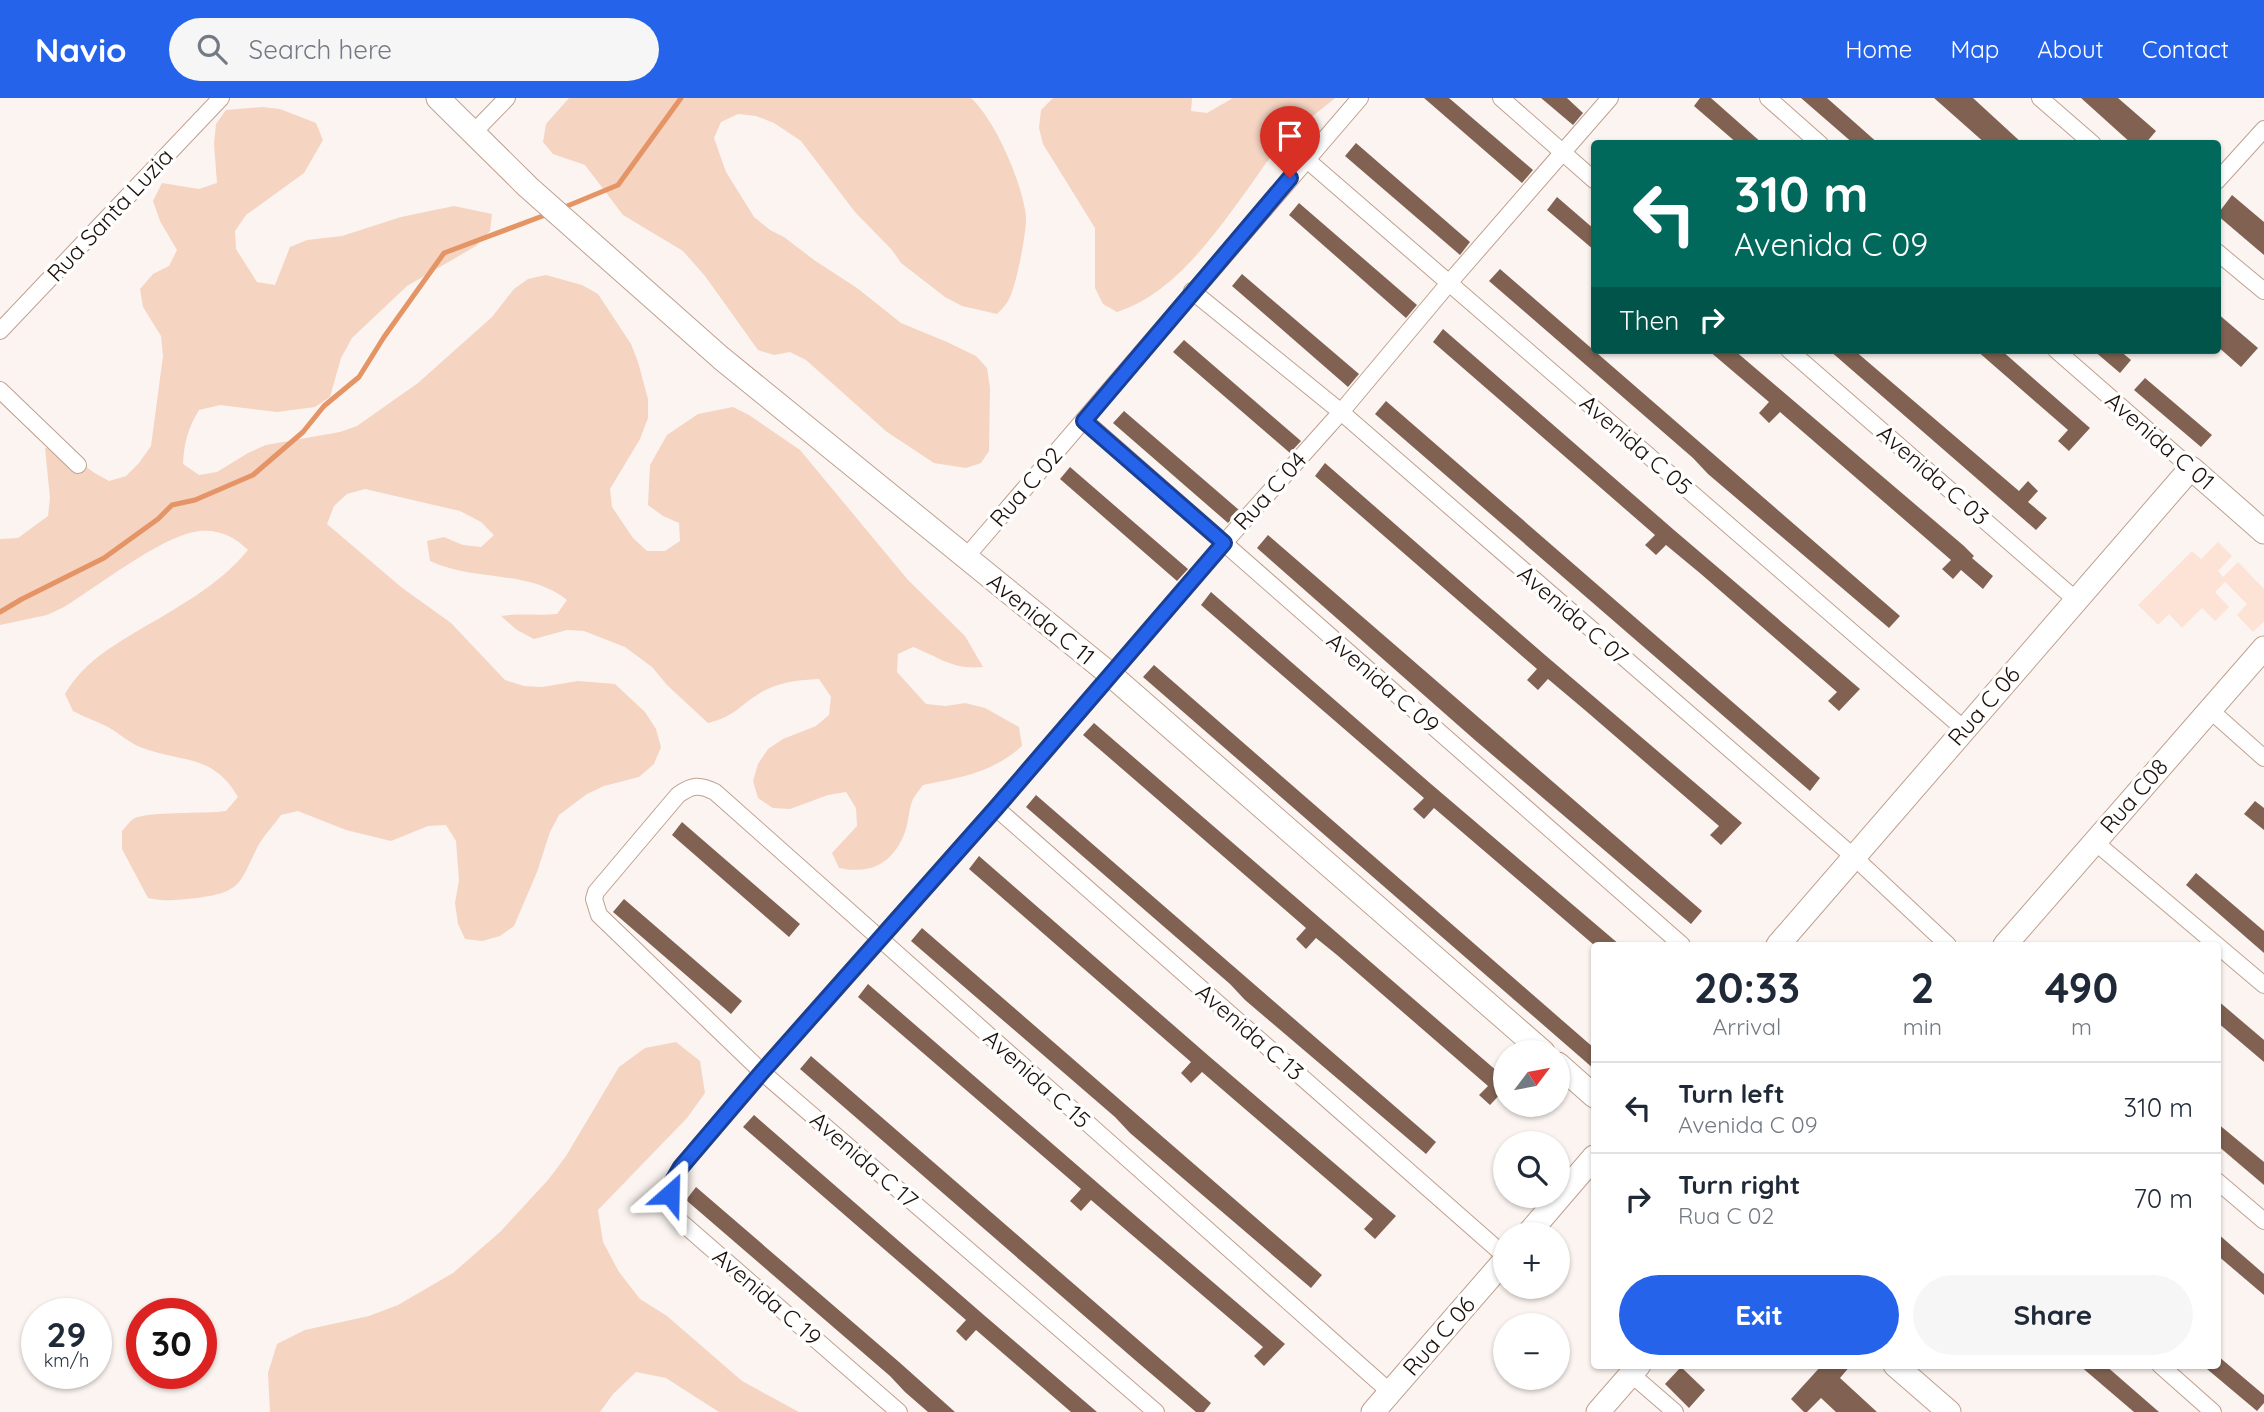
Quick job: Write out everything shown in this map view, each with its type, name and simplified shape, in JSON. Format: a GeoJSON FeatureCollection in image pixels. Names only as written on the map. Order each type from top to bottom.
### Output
{"type":"FeatureCollection","features":[{"type":"Feature","properties":{"kind":"street","name":"Rua Santa Luzia"},"geometry":{"type":"LineString","coordinates":[[0,331],[220,98]]}},
{"type":"Feature","properties":{"kind":"street","name":"Avenida C 11"},"geometry":{"type":"LineString","coordinates":[[438,98],[528,187],[721,358],[1111,675],[1529,1040]]}},
{"type":"Feature","properties":{"kind":"street"},"geometry":{"type":"LineString","coordinates":[[474,132],[507,98]]}},
{"type":"Feature","properties":{"kind":"street","name":"Rua C 02"},"geometry":{"type":"LineString","coordinates":[[965,557],[1360,98]]}},
{"type":"Feature","properties":{"kind":"street"},"geometry":{"type":"LineString","coordinates":[[1501,98],[1591,177]]}},
{"type":"Feature","properties":{"kind":"street","name":"Rua C 04"},"geometry":{"type":"LineString","coordinates":[[681,1167],[1341,412],[1610,98]]}},
{"type":"Feature","properties":{"kind":"street"},"geometry":{"type":"LineString","coordinates":[[1768,98],[1815,140]]}},
{"type":"Feature","properties":{"kind":"street"},"geometry":{"type":"LineString","coordinates":[[2040,98],[2088,140]]}},
{"type":"Feature","properties":{"kind":"street"},"geometry":{"type":"LineString","coordinates":[[2221,176],[2264,128]]}},
{"type":"Feature","properties":{"kind":"street","name":"Avenida C 05"},"geometry":{"type":"LineString","coordinates":[[1307,160],[1965,729]]}},
{"type":"Feature","properties":{"kind":"street"},"geometry":{"type":"LineString","coordinates":[[2221,254],[2264,291]]}},
{"type":"Feature","properties":{"kind":"street","name":"Avenida C 07"},"geometry":{"type":"LineString","coordinates":[[1192,292],[1341,412],[1854,858],[1945,942]]}},
{"type":"Feature","properties":{"kind":"street","name":"Avenida C 03"},"geometry":{"type":"LineString","coordinates":[[1794,354],[2076,600]]}},
{"type":"Feature","properties":{"kind":"street","name":"Avenida C 01"},"geometry":{"type":"LineString","coordinates":[[2061,354],[2264,531]]}},
{"type":"Feature","properties":{"kind":"street"},"geometry":{"type":"LineString","coordinates":[[0,390],[78,465]]}},
{"type":"Feature","properties":{"kind":"street","name":"Avenida C 09"},"geometry":{"type":"LineString","coordinates":[[1084,421],[1679,942]]}},
{"type":"Feature","properties":{"kind":"street","name":"Rua C 06"},"geometry":{"type":"LineString","coordinates":[[1781,942],[2191,468]]}},
{"type":"Feature","properties":{"kind":"street","name":"Rua C08"},"geometry":{"type":"LineString","coordinates":[[2008,942],[2264,648]]}},
{"type":"Feature","properties":{"kind":"street"},"geometry":{"type":"LineString","coordinates":[[2210,710],[2264,758]]}},
{"type":"Feature","properties":{"kind":"street","name":"Avenida C 15"},"geometry":{"type":"LineString","coordinates":[[597,892],[678,795],[690,786],[701,785],[715,792],[1390,1392]]}},
{"type":"Feature","properties":{"kind":"street","name":"Avenida C 13"},"geometry":{"type":"LineString","coordinates":[[996,808],[1493,1247]]}},
{"type":"Feature","properties":{"kind":"street"},"geometry":{"type":"LineString","coordinates":[[2095,842],[2213,942]]}},
{"type":"Feature","properties":{"kind":"street","name":"Avenida C 17"},"geometry":{"type":"LineString","coordinates":[[597,892],[594,899],[599,915],[762,1072],[1156,1412]]}},
{"type":"Feature","properties":{"kind":"street"},"geometry":{"type":"LineString","coordinates":[[2221,949],[2264,985]]}},
{"type":"Feature","properties":{"kind":"street"},"geometry":{"type":"LineString","coordinates":[[1570,1075],[1591,1093]]}},
{"type":"Feature","properties":{"kind":"street"},"geometry":{"type":"LineString","coordinates":[[1538,1222],[1591,1160]]}},
{"type":"Feature","properties":{"kind":"street","name":"Avenida C 19"},"geometry":{"type":"LineString","coordinates":[[681,1167],[670,1186],[673,1209],[681,1222],[899,1412]]}},
{"type":"Feature","properties":{"kind":"street"},"geometry":{"type":"LineString","coordinates":[[2221,1184],[2264,1221]]}},
{"type":"Feature","properties":{"kind":"street","name":"Rua C 06"},"geometry":{"type":"LineString","coordinates":[[1373,1412],[1493,1272]]}},
{"type":"Feature","properties":{"kind":"street"},"geometry":{"type":"LineString","coordinates":[[1900,1369],[1949,1412]]}},
{"type":"Feature","properties":{"kind":"street"},"geometry":{"type":"LineString","coordinates":[[2165,1369],[2213,1412]]}},
{"type":"Feature","properties":{"kind":"street"},"geometry":{"type":"LineString","coordinates":[[1598,1412],[1635,1370],[1675,1412]]}},
{"type":"Feature","properties":{"kind":"shaded area"},"geometry":{"type":"Polygon","coordinates":[[[569,98],[971,98],[990,122],[1006,153],[1024,202],[1026,216],[1023,246],[1014,284],[1008,301],[997,314],[962,306],[945,297],[901,263],[855,212],[801,141],[774,123],[756,116],[738,114],[721,122],[714,138],[726,172],[754,217],[857,288],[901,323],[976,356],[987,368],[990,388],[989,451],[981,463],[966,468],[934,463],[887,432],[806,360],[790,352],[774,355],[758,350],[705,276],[683,251],[623,215],[585,165],[553,154],[543,142],[546,124],[569,98]]]}},
{"type":"Feature","properties":{"kind":"shaded area"},"geometry":{"type":"Polygon","coordinates":[[[1053,98],[1192,98],[1191,111],[1207,113],[1233,98],[1335,98],[1278,148],[1210,240],[1176,276],[1158,291],[1117,312],[1103,304],[1095,288],[1095,228],[1043,144],[1039,128],[1041,110],[1053,98]]]}},
{"type":"Feature","properties":{"kind":"shaded area"},"geometry":{"type":"Polygon","coordinates":[[[262,107],[280,109],[316,123],[323,140],[304,173],[246,215],[235,231],[236,249],[257,282],[275,285],[290,247],[307,240],[342,236],[401,217],[454,206],[492,214],[490,231],[476,246],[407,286],[352,338],[341,358],[330,397],[315,407],[277,412],[220,405],[199,410],[187,436],[183,464],[199,475],[217,472],[266,445],[340,432],[357,426],[418,383],[492,317],[514,289],[528,279],[546,275],[582,285],[598,294],[631,344],[648,399],[648,418],[640,439],[610,489],[612,507],[633,538],[647,551],[665,551],[680,541],[679,523],[648,505],[650,465],[667,435],[698,414],[733,407],[749,415],[800,450],[908,580],[965,636],[983,667],[955,665],[913,647],[898,654],[897,672],[926,704],[946,706],[965,703],[985,708],[1019,727],[1022,746],[988,768],[923,785],[913,799],[905,832],[892,855],[877,866],[869,868],[839,868],[832,853],[857,826],[856,808],[846,792],[828,795],[790,809],[773,808],[758,798],[753,781],[758,764],[768,749],[783,739],[816,726],[829,715],[831,697],[819,679],[774,686],[730,714],[708,723],[667,685],[652,667],[625,647],[584,631],[567,630],[534,639],[517,630],[501,616],[557,614],[567,600],[552,590],[518,580],[464,572],[430,561],[427,541],[444,537],[463,545],[481,547],[494,535],[481,522],[460,511],[365,489],[347,494],[334,506],[327,524],[401,587],[451,623],[505,680],[524,686],[542,687],[578,681],[615,684],[645,712],[656,729],[661,747],[654,764],[639,777],[604,786],[587,794],[559,815],[514,926],[500,936],[482,941],[465,939],[458,924],[455,903],[459,880],[456,841],[446,825],[428,826],[391,841],[346,830],[298,811],[281,815],[260,842],[242,878],[231,889],[212,896],[190,899],[148,898],[122,849],[122,831],[129,823],[140,816],[226,811],[238,797],[218,773],[207,766],[131,743],[108,727],[73,711],[65,694],[95,659],[209,586],[248,550],[238,541],[220,533],[200,531],[185,534],[150,551],[64,607],[47,615],[0,625],[0,539],[18,538],[48,516],[50,498],[45,448],[63,448],[109,481],[126,476],[151,446],[163,356],[161,336],[143,307],[140,289],[153,274],[169,266],[177,250],[160,221],[153,201],[162,183],[199,189],[217,183],[214,144],[216,124],[226,110],[262,107]]]}},
{"type":"Feature","properties":{"kind":"shaded area"},"geometry":{"type":"Polygon","coordinates":[[[2218,542],[2232,556],[2218,571],[2223,577],[2238,562],[2264,589],[2264,621],[2253,632],[2237,615],[2247,604],[2225,582],[2215,592],[2229,607],[2215,621],[2202,608],[2182,628],[2169,614],[2158,625],[2138,605],[2192,551],[2201,559],[2218,542]]]}},
{"type":"Feature","properties":{"kind":"shaded area"},"geometry":{"type":"Polygon","coordinates":[[[676,1042],[700,1061],[705,1093],[687,1118],[598,1210],[603,1242],[619,1272],[640,1299],[667,1316],[742,1381],[799,1412],[719,1412],[666,1378],[636,1372],[613,1394],[600,1412],[270,1412],[268,1373],[277,1344],[305,1330],[369,1316],[398,1305],[453,1273],[500,1232],[548,1180],[566,1156],[619,1067],[645,1048],[676,1042]]]}},
{"type":"Feature","properties":{"kind":"building"},"geometry":{"type":"Polygon","coordinates":[[[1424,98],[1449,98],[1533,170],[1522,183],[1424,98]]]}},
{"type":"Feature","properties":{"kind":"building"},"geometry":{"type":"Polygon","coordinates":[[[1541,98],[1567,98],[1583,113],[1573,125],[1541,98]]]}},
{"type":"Feature","properties":{"kind":"building"},"geometry":{"type":"Polygon","coordinates":[[[1700,98],[1711,98],[1758,140],[1733,140],[1694,106],[1700,98]]]}},
{"type":"Feature","properties":{"kind":"building"},"geometry":{"type":"Polygon","coordinates":[[[1801,98],[1827,98],[1874,140],[1849,140],[1801,98]]]}},
{"type":"Feature","properties":{"kind":"building"},"geometry":{"type":"Polygon","coordinates":[[[1934,98],[1973,98],[2019,140],[1981,140],[1934,98]]]}},
{"type":"Feature","properties":{"kind":"building"},"geometry":{"type":"Polygon","coordinates":[[[2081,98],[2118,98],[2156,131],[2148,140],[2128,140],[2081,98]]]}},
{"type":"Feature","properties":{"kind":"building"},"geometry":{"type":"Polygon","coordinates":[[[1356,143],[1470,242],[1460,255],[1345,156],[1356,143]]]}},
{"type":"Feature","properties":{"kind":"building"},"geometry":{"type":"Polygon","coordinates":[[[2232,195],[2264,222],[2264,255],[2221,218],[2221,210],[2232,195]]]}},
{"type":"Feature","properties":{"kind":"building"},"geometry":{"type":"Polygon","coordinates":[[[1557,197],[1591,226],[1591,247],[1547,210],[1557,197]]]}},
{"type":"Feature","properties":{"kind":"building"},"geometry":{"type":"Polygon","coordinates":[[[1299,203],[1417,305],[1406,318],[1289,215],[1299,203]]]}},
{"type":"Feature","properties":{"kind":"building"},"geometry":{"type":"Polygon","coordinates":[[[1500,269],[1591,348],[1591,354],[1598,354],[1900,616],[1889,628],[1708,474],[1489,281],[1500,269]]]}},
{"type":"Feature","properties":{"kind":"building"},"geometry":{"type":"Polygon","coordinates":[[[1242,274],[1359,374],[1348,387],[1232,286],[1242,274]]]}},
{"type":"Feature","properties":{"kind":"building"},"geometry":{"type":"Polygon","coordinates":[[[2221,316],[2258,348],[2241,367],[2221,350],[2221,316]]]}},
{"type":"Feature","properties":{"kind":"building"},"geometry":{"type":"Polygon","coordinates":[[[1443,329],[1860,689],[1839,711],[1828,701],[1837,692],[1701,574],[1666,545],[1656,555],[1645,545],[1655,535],[1433,342],[1443,329]]]}},
{"type":"Feature","properties":{"kind":"building"},"geometry":{"type":"Polygon","coordinates":[[[1184,340],[1301,441],[1290,453],[1173,352],[1184,340]]]}},
{"type":"Feature","properties":{"kind":"building"},"geometry":{"type":"Polygon","coordinates":[[[1713,354],[1739,354],[1964,546],[1974,556],[1972,558],[1993,576],[1983,589],[1961,570],[1953,579],[1942,569],[1951,560],[1780,412],[1769,423],[1759,413],[1769,402],[1713,354]]]}},
{"type":"Feature","properties":{"kind":"building"},"geometry":{"type":"Polygon","coordinates":[[[1834,354],[1859,354],[2019,491],[2028,481],[2038,491],[2028,502],[2047,518],[2036,530],[1834,354]]]}},
{"type":"Feature","properties":{"kind":"building"},"geometry":{"type":"Polygon","coordinates":[[[1981,354],[2006,354],[2090,428],[2069,451],[2058,441],[2068,430],[1981,354]]]}},
{"type":"Feature","properties":{"kind":"building"},"geometry":{"type":"Polygon","coordinates":[[[2098,354],[2124,354],[2131,360],[2120,373],[2098,354]]]}},
{"type":"Feature","properties":{"kind":"building"},"geometry":{"type":"Polygon","coordinates":[[[2145,378],[2212,435],[2201,447],[2134,390],[2145,378]]]}},
{"type":"Feature","properties":{"kind":"building"},"geometry":{"type":"Polygon","coordinates":[[[1386,401],[1820,778],[1810,791],[1375,414],[1386,401]]]}},
{"type":"Feature","properties":{"kind":"building"},"geometry":{"type":"Polygon","coordinates":[[[1124,411],[1239,510],[1228,523],[1113,423],[1124,411]]]}},
{"type":"Feature","properties":{"kind":"building"},"geometry":{"type":"Polygon","coordinates":[[[1325,463],[1742,823],[1721,845],[1710,835],[1719,826],[1586,711],[1548,679],[1538,690],[1527,680],[1537,669],[1315,476],[1325,463]]]}},
{"type":"Feature","properties":{"kind":"building"},"geometry":{"type":"Polygon","coordinates":[[[1070,467],[1188,569],[1177,581],[1060,479],[1070,467]]]}},
{"type":"Feature","properties":{"kind":"building"},"geometry":{"type":"Polygon","coordinates":[[[1268,535],[1702,911],[1691,924],[1476,741],[1257,548],[1268,535]]]}},
{"type":"Feature","properties":{"kind":"building"},"geometry":{"type":"Polygon","coordinates":[[[1211,592],[1616,942],[1591,942],[1434,808],[1424,819],[1413,809],[1424,798],[1201,605],[1211,592]]]}},
{"type":"Feature","properties":{"kind":"building"},"geometry":{"type":"Polygon","coordinates":[[[1154,665],[1591,1045],[1591,1066],[1570,1048],[1570,1040],[1561,1040],[1143,677],[1154,665]]]}},
{"type":"Feature","properties":{"kind":"building"},"geometry":{"type":"Polygon","coordinates":[[[1094,723],[1493,1068],[1493,1102],[1490,1105],[1479,1095],[1488,1086],[1337,955],[1316,938],[1306,949],[1296,939],[1306,928],[1083,735],[1094,723]]]}},
{"type":"Feature","properties":{"kind":"building"},"geometry":{"type":"Polygon","coordinates":[[[1036,795],[1436,1142],[1426,1154],[1245,1000],[1026,807],[1036,795]]]}},
{"type":"Feature","properties":{"kind":"building"},"geometry":{"type":"Polygon","coordinates":[[[2255,801],[2264,808],[2264,830],[2244,814],[2255,801]]]}},
{"type":"Feature","properties":{"kind":"building"},"geometry":{"type":"Polygon","coordinates":[[[682,822],[800,924],[789,937],[672,835],[682,822]]]}},
{"type":"Feature","properties":{"kind":"building"},"geometry":{"type":"Polygon","coordinates":[[[979,856],[1396,1216],[1375,1239],[1364,1229],[1373,1219],[1202,1072],[1191,1083],[1181,1073],[1191,1062],[969,869],[979,856]]]}},
{"type":"Feature","properties":{"kind":"building"},"geometry":{"type":"Polygon","coordinates":[[[2196,873],[2264,931],[2264,953],[2186,885],[2196,873]]]}},
{"type":"Feature","properties":{"kind":"building"},"geometry":{"type":"Polygon","coordinates":[[[624,899],[742,1001],[731,1014],[613,912],[624,899]]]}},
{"type":"Feature","properties":{"kind":"building"},"geometry":{"type":"Polygon","coordinates":[[[922,928],[1322,1275],[1311,1288],[911,941],[922,928]]]}},
{"type":"Feature","properties":{"kind":"building"},"geometry":{"type":"Polygon","coordinates":[[[868,984],[1285,1344],[1264,1366],[1254,1356],[1263,1347],[1091,1200],[1081,1211],[1070,1201],[1081,1189],[858,997],[868,984]]]}},
{"type":"Feature","properties":{"kind":"building"},"geometry":{"type":"Polygon","coordinates":[[[2221,1003],[2264,1040],[2264,1062],[2221,1025],[2221,1003]]]}},
{"type":"Feature","properties":{"kind":"building"},"geometry":{"type":"Polygon","coordinates":[[[811,1056],[1211,1403],[1204,1412],[1196,1412],[800,1069],[811,1056]]]}},
{"type":"Feature","properties":{"kind":"building"},"geometry":{"type":"Polygon","coordinates":[[[754,1115],[1097,1412],[1071,1412],[976,1330],[966,1341],[956,1331],[966,1320],[743,1127],[754,1115]]]}},
{"type":"Feature","properties":{"kind":"building"},"geometry":{"type":"Polygon","coordinates":[[[2221,1126],[2264,1162],[2264,1185],[2221,1148],[2221,1126]]]}},
{"type":"Feature","properties":{"kind":"building"},"geometry":{"type":"Polygon","coordinates":[[[696,1187],[955,1412],[928,1412],[686,1200],[696,1187]]]}},
{"type":"Feature","properties":{"kind":"building"},"geometry":{"type":"Polygon","coordinates":[[[2221,1236],[2264,1274],[2264,1295],[2221,1258],[2221,1236]]]}},
{"type":"Feature","properties":{"kind":"building"},"geometry":{"type":"Polygon","coordinates":[[[2221,1359],[2264,1395],[2264,1403],[2257,1411],[2207,1369],[2221,1369],[2221,1359]]]}},
{"type":"Feature","properties":{"kind":"building"},"geometry":{"type":"Polygon","coordinates":[[[1679,1369],[1683,1369],[1705,1390],[1689,1408],[1665,1384],[1679,1369]]]}},
{"type":"Feature","properties":{"kind":"building"},"geometry":{"type":"Polygon","coordinates":[[[1818,1369],[1848,1369],[1840,1378],[1877,1412],[1836,1412],[1821,1398],[1804,1412],[1791,1399],[1818,1369]]]}},
{"type":"Feature","properties":{"kind":"building"},"geometry":{"type":"Polygon","coordinates":[[[2084,1369],[2110,1369],[2159,1412],[2134,1412],[2084,1369]]]}},
{"type":"Feature","properties":{"kind":"waterway"},"geometry":{"type":"LineString","coordinates":[[560,209],[618,185],[681,98]]}},
{"type":"Feature","properties":{"kind":"waterway"},"geometry":{"type":"LineString","coordinates":[[0,612],[104,558],[158,519],[172,505],[195,500],[253,475],[303,432],[324,406],[359,377],[444,253],[548,214]]}},
{"type":"Feature","properties":{"kind":"route"},"geometry":{"type":"LineString","coordinates":[[670,1194],[670,1186],[681,1167],[1224,543],[1084,421],[1290,178]]}}]}
